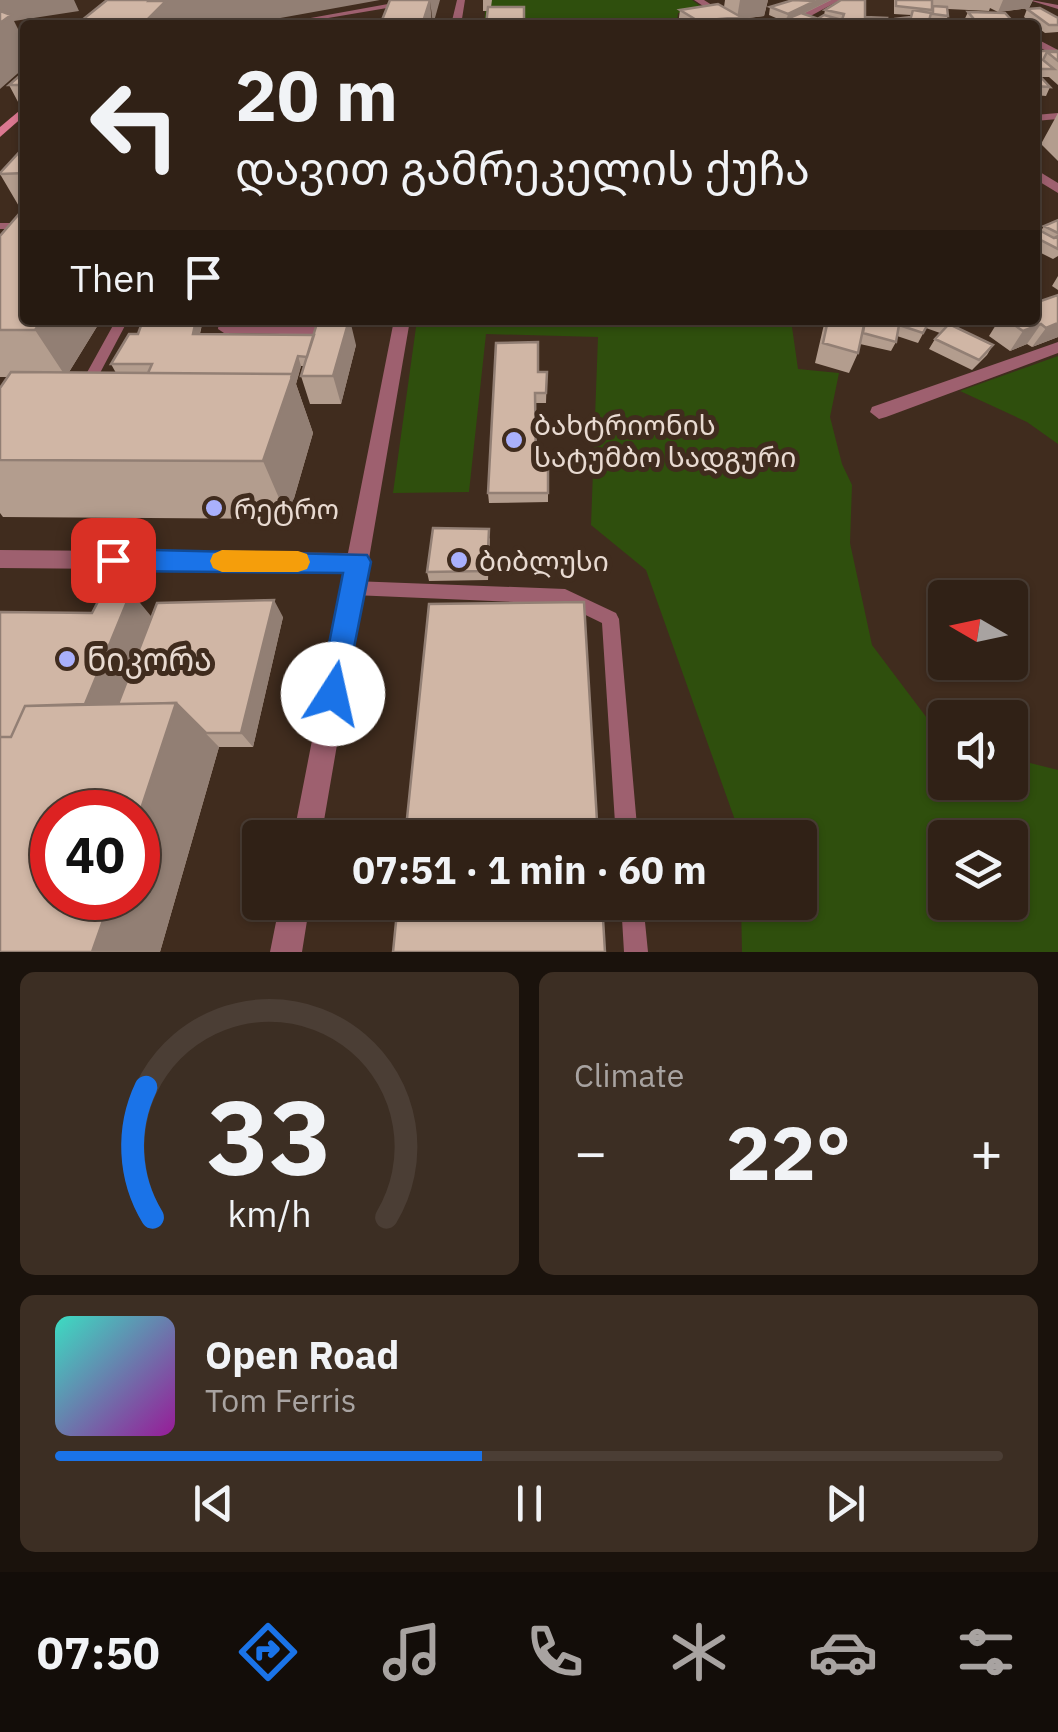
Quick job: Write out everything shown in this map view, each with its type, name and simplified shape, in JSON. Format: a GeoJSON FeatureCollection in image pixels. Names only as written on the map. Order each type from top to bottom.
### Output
{"type":"FeatureCollection","features":[{"type":"Feature","properties":{"kind":"street"},"geometry":{"type":"LineString","coordinates":[[699,0],[730,20]]}},
{"type":"Feature","properties":{"kind":"street"},"geometry":{"type":"LineString","coordinates":[[796,20],[836,0]]}},
{"type":"Feature","properties":{"kind":"street"},"geometry":{"type":"LineString","coordinates":[[310,820],[401,325]]}},
{"type":"Feature","properties":{"kind":"street"},"geometry":{"type":"LineString","coordinates":[[879,412],[1058,347]]}},
{"type":"Feature","properties":{"kind":"street"},"geometry":{"type":"LineString","coordinates":[[0,559],[356,575]]}},
{"type":"Feature","properties":{"kind":"street"},"geometry":{"type":"LineString","coordinates":[[286,952],[292,920]]}},
{"type":"Feature","properties":{"kind":"lane"},"geometry":{"type":"LineString","coordinates":[[1034,0],[1058,7]]}},
{"type":"Feature","properties":{"kind":"lane"},"geometry":{"type":"LineString","coordinates":[[305,20],[388,6],[392,8],[388,20]]}},
{"type":"Feature","properties":{"kind":"lane"},"geometry":{"type":"LineString","coordinates":[[76,404],[119,325]]}},
{"type":"Feature","properties":{"kind":"lane"},"geometry":{"type":"LineString","coordinates":[[224,325],[224,329],[346,331]]}},
{"type":"Feature","properties":{"kind":"lane"},"geometry":{"type":"LineString","coordinates":[[356,575],[566,598],[610,619],[626,820]]}},
{"type":"Feature","properties":{"kind":"lane"},"geometry":{"type":"LineString","coordinates":[[633,920],[636,952]]}},
{"type":"Feature","properties":{"kind":"green space"},"geometry":{"type":"Polygon","coordinates":[[[486,0],[692,0],[707,11],[678,13],[677,20],[484,20],[486,0]]]}},
{"type":"Feature","properties":{"kind":"green space"},"geometry":{"type":"Polygon","coordinates":[[[416,325],[792,327],[798,369],[839,373],[830,417],[842,464],[852,485],[850,543],[872,645],[928,719],[928,800],[1028,800],[1028,762],[1058,770],[1058,952],[742,952],[741,920],[817,920],[817,820],[735,820],[646,570],[591,525],[598,337],[486,334],[469,492],[393,493],[416,325]]]}},
{"type":"Feature","properties":{"kind":"green space"},"geometry":{"type":"Polygon","coordinates":[[[1058,356],[1058,444],[1027,422],[960,391],[1058,356]]]}},
{"type":"Feature","properties":{"kind":"building"},"geometry":{"type":"Polygon","coordinates":[[[107,0],[166,1],[147,20],[82,20],[107,0]]]}},
{"type":"Feature","properties":{"kind":"building"},"geometry":{"type":"Polygon","coordinates":[[[390,0],[430,0],[424,20],[382,20],[390,0]]]}},
{"type":"Feature","properties":{"kind":"building"},"geometry":{"type":"Polygon","coordinates":[[[793,0],[815,1],[788,14],[770,7],[793,0]]]}},
{"type":"Feature","properties":{"kind":"building"},"geometry":{"type":"Polygon","coordinates":[[[841,0],[865,0],[865,17],[887,18],[842,20],[844,14],[825,10],[841,0]]]}},
{"type":"Feature","properties":{"kind":"building"},"geometry":{"type":"Polygon","coordinates":[[[896,0],[932,0],[932,10],[896,6],[896,0]]]}},
{"type":"Feature","properties":{"kind":"building"},"geometry":{"type":"Polygon","coordinates":[[[718,4],[741,17],[696,20],[680,10],[718,4]]]}},
{"type":"Feature","properties":{"kind":"building"},"geometry":{"type":"Polygon","coordinates":[[[933,6],[947,7],[948,16],[933,14],[933,6]]]}},
{"type":"Feature","properties":{"kind":"building"},"geometry":{"type":"Polygon","coordinates":[[[488,7],[524,7],[524,20],[487,20],[488,7]]]}},
{"type":"Feature","properties":{"kind":"building"},"geometry":{"type":"Polygon","coordinates":[[[1040,8],[1058,18],[1058,25],[1049,25],[1027,9],[1040,8]]]}},
{"type":"Feature","properties":{"kind":"building"},"geometry":{"type":"Polygon","coordinates":[[[913,10],[931,13],[929,20],[895,20],[911,17],[913,10]]]}},
{"type":"Feature","properties":{"kind":"building"},"geometry":{"type":"Polygon","coordinates":[[[0,11],[11,15],[0,23],[0,11]]]}},
{"type":"Feature","properties":{"kind":"building"},"geometry":{"type":"Polygon","coordinates":[[[968,12],[1005,13],[1011,20],[975,20],[968,12]]]}},
{"type":"Feature","properties":{"kind":"building"},"geometry":{"type":"Polygon","coordinates":[[[801,13],[816,18],[811,20],[784,20],[801,13]]]}},
{"type":"Feature","properties":{"kind":"building"},"geometry":{"type":"Polygon","coordinates":[[[824,15],[842,20],[816,20],[824,15]]]}},
{"type":"Feature","properties":{"kind":"building"},"geometry":{"type":"Polygon","coordinates":[[[1040,51],[1058,51],[1047,52],[1043,60],[1054,69],[1040,69],[1040,51]]]}},
{"type":"Feature","properties":{"kind":"building"},"geometry":{"type":"Polygon","coordinates":[[[20,151],[20,173],[0,173],[20,151]]]}},
{"type":"Feature","properties":{"kind":"building"},"geometry":{"type":"Polygon","coordinates":[[[20,213],[20,325],[38,325],[35,330],[0,330],[0,236],[20,213]]]}},
{"type":"Feature","properties":{"kind":"building"},"geometry":{"type":"Polygon","coordinates":[[[1058,220],[1058,233],[1044,226],[1058,220]]]}},
{"type":"Feature","properties":{"kind":"building"},"geometry":{"type":"Polygon","coordinates":[[[1040,231],[1054,238],[1058,236],[1058,249],[1040,240],[1040,231]]]}},
{"type":"Feature","properties":{"kind":"building"},"geometry":{"type":"Polygon","coordinates":[[[1058,295],[1058,323],[1046,328],[1040,324],[1040,301],[1058,295]]]}},
{"type":"Feature","properties":{"kind":"building"},"geometry":{"type":"Polygon","coordinates":[[[141,325],[195,325],[193,334],[314,335],[307,357],[298,356],[292,374],[148,373],[152,364],[111,364],[129,334],[138,334],[141,325]]]}},
{"type":"Feature","properties":{"kind":"building"},"geometry":{"type":"Polygon","coordinates":[[[316,325],[348,325],[333,376],[301,376],[316,325]]]}},
{"type":"Feature","properties":{"kind":"building"},"geometry":{"type":"Polygon","coordinates":[[[827,325],[864,325],[858,353],[823,343],[827,325]]]}},
{"type":"Feature","properties":{"kind":"building"},"geometry":{"type":"Polygon","coordinates":[[[864,325],[899,325],[896,342],[863,333],[864,325]]]}},
{"type":"Feature","properties":{"kind":"building"},"geometry":{"type":"Polygon","coordinates":[[[899,325],[927,325],[923,333],[899,325]]]}},
{"type":"Feature","properties":{"kind":"building"},"geometry":{"type":"Polygon","coordinates":[[[951,325],[993,345],[979,360],[935,339],[951,325]]]}},
{"type":"Feature","properties":{"kind":"building"},"geometry":{"type":"Polygon","coordinates":[[[1014,325],[1038,325],[1023,331],[1014,325]]]}},
{"type":"Feature","properties":{"kind":"building","name":"ბახტრიონის სატუმბო სადგური"},"geometry":{"type":"Polygon","coordinates":[[[538,342],[538,372],[547,372],[546,393],[535,393],[536,466],[548,467],[548,493],[488,493],[496,343],[538,342]]]}},
{"type":"Feature","properties":{"kind":"building"},"geometry":{"type":"Polygon","coordinates":[[[11,372],[293,374],[263,461],[0,460],[0,388],[11,372]]]}},
{"type":"Feature","properties":{"kind":"building"},"geometry":{"type":"Polygon","coordinates":[[[433,528],[489,529],[487,571],[427,572],[433,528]]]}},
{"type":"Feature","properties":{"kind":"building"},"geometry":{"type":"Polygon","coordinates":[[[103,592],[131,592],[85,704],[25,706],[11,737],[0,737],[0,612],[92,613],[103,592]]]}},
{"type":"Feature","properties":{"kind":"building"},"geometry":{"type":"Polygon","coordinates":[[[274,600],[241,733],[206,733],[176,703],[118,704],[157,603],[274,600]]]}},
{"type":"Feature","properties":{"kind":"building"},"geometry":{"type":"Polygon","coordinates":[[[584,602],[597,820],[407,820],[429,604],[584,602]]]}},
{"type":"Feature","properties":{"kind":"building"},"geometry":{"type":"Polygon","coordinates":[[[176,703],[147,790],[30,790],[30,920],[103,920],[92,952],[0,952],[0,737],[11,737],[25,706],[176,703]]]}},
{"type":"Feature","properties":{"kind":"building"},"geometry":{"type":"Polygon","coordinates":[[[396,920],[603,920],[605,952],[393,952],[396,920]]]}},
{"type":"Feature","properties":{"kind":"slow traffic"},"geometry":{"type":"LineString","coordinates":[[222,561],[298,562]]}},
{"type":"Feature","properties":{"kind":"place","name":"ბახტრიონის სატუმბო სადგური"},"geometry":{"type":"Point","coordinates":[514,440]}},
{"type":"Feature","properties":{"kind":"place","name":"რეტრო"},"geometry":{"type":"Point","coordinates":[214,508]}},
{"type":"Feature","properties":{"kind":"place","name":"ბიბლუსი"},"geometry":{"type":"Point","coordinates":[459,560]}},
{"type":"Feature","properties":{"kind":"place","name":"ნიკორა"},"geometry":{"type":"Point","coordinates":[67,659]}},
{"type":"Feature","properties":{"kind":"route"},"geometry":{"type":"LineString","coordinates":[[113,560],[358,562],[333,694]]}}]}
